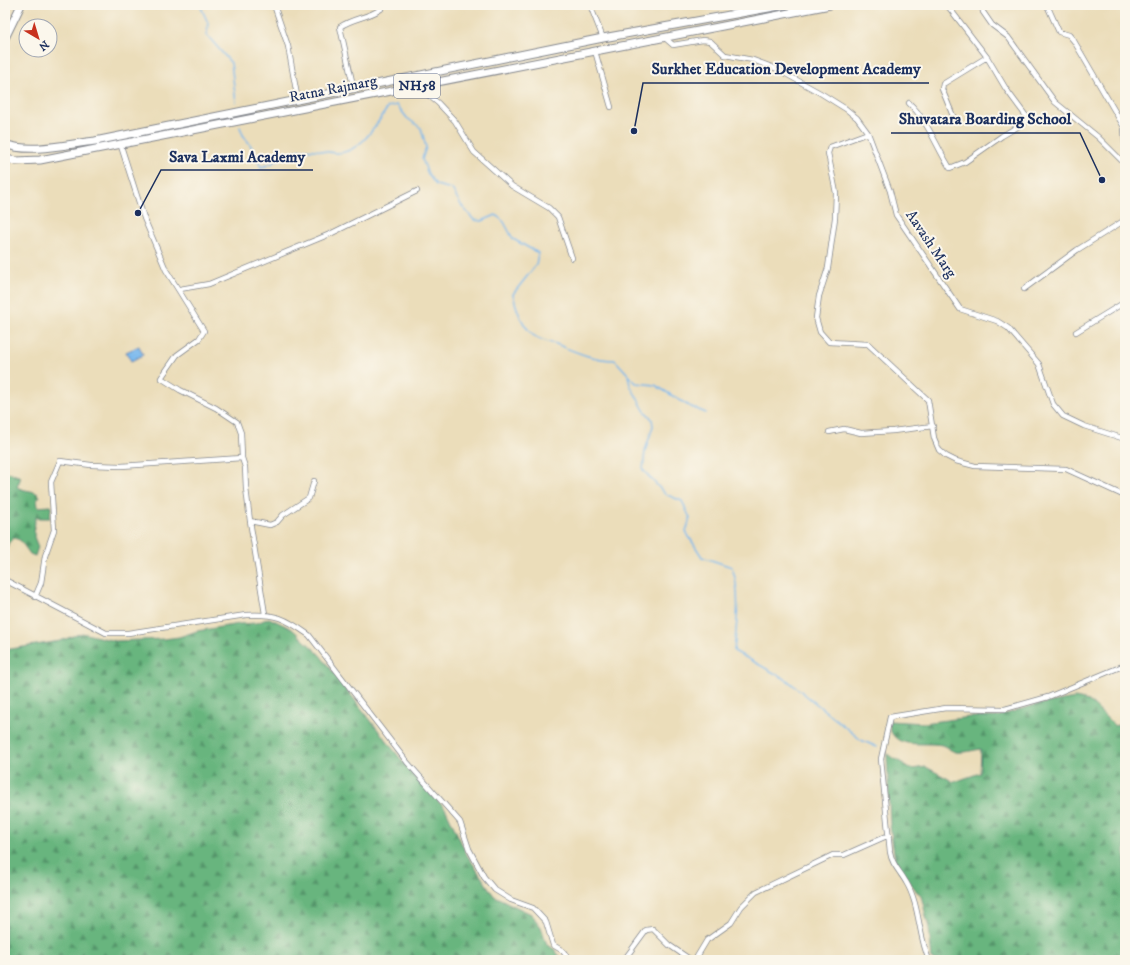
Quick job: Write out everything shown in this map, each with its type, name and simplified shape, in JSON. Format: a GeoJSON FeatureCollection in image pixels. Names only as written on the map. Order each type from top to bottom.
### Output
{"type":"FeatureCollection","features":[{"type":"Feature","properties":{"kind":"main road"},"geometry":{"type":"LineString","coordinates":[[5,38],[21,5]]}},
{"type":"Feature","properties":{"kind":"main road","name":"Ratna Rajmarg"},"geometry":{"type":"LineString","coordinates":[[5,144],[13,147],[33,148],[94,141],[354,90],[603,38],[785,5]]}},
{"type":"Feature","properties":{"kind":"main road","name":"Ratna Rajmarg"},"geometry":{"type":"LineString","coordinates":[[5,159],[16,161],[40,160],[120,143],[830,5]]}},
{"type":"Feature","properties":{"kind":"main road"},"geometry":{"type":"LineString","coordinates":[[94,141],[96,149]]}},
{"type":"Feature","properties":{"kind":"street"},"geometry":{"type":"LineString","coordinates":[[274,5],[288,46],[298,101]]}},
{"type":"Feature","properties":{"kind":"street"},"geometry":{"type":"LineString","coordinates":[[354,90],[340,28],[347,22],[376,12],[380,9],[379,5]]}},
{"type":"Feature","properties":{"kind":"street"},"geometry":{"type":"LineString","coordinates":[[590,5],[603,38]]}},
{"type":"Feature","properties":{"kind":"street"},"geometry":{"type":"LineString","coordinates":[[909,103],[924,121],[950,168],[966,162],[1002,136],[1030,120],[1006,89],[987,57],[947,5]]}},
{"type":"Feature","properties":{"kind":"street"},"geometry":{"type":"LineString","coordinates":[[982,5],[984,12],[992,25],[1008,37],[1055,102],[1098,137],[1125,164]]}},
{"type":"Feature","properties":{"kind":"street"},"geometry":{"type":"LineString","coordinates":[[1047,5],[1059,32],[1069,35],[1074,40],[1124,127],[1125,144]]}},
{"type":"Feature","properties":{"kind":"street","name":"Aavash Marg"},"geometry":{"type":"LineString","coordinates":[[665,38],[673,45],[703,40],[710,41],[725,55],[753,60],[777,69],[846,109],[857,118],[868,133],[890,191],[896,215],[960,309],[997,321],[1008,328],[1039,364],[1054,404],[1063,416],[1084,426],[1125,439]]}},
{"type":"Feature","properties":{"kind":"street"},"geometry":{"type":"LineString","coordinates":[[595,51],[612,107]]}},
{"type":"Feature","properties":{"kind":"street"},"geometry":{"type":"LineString","coordinates":[[953,116],[942,89],[943,84],[987,57]]}},
{"type":"Feature","properties":{"kind":"street"},"geometry":{"type":"LineString","coordinates":[[428,84],[427,94],[455,121],[474,152],[512,186],[549,208],[558,217],[572,258]]}},
{"type":"Feature","properties":{"kind":"street"},"geometry":{"type":"LineString","coordinates":[[868,133],[830,147],[828,153],[836,193],[835,218],[828,268],[819,296],[816,318],[820,332],[829,342],[868,344],[928,400],[934,438],[939,450],[956,461],[975,466],[1066,469],[1125,496]]}},
{"type":"Feature","properties":{"kind":"street"},"geometry":{"type":"LineString","coordinates":[[120,143],[144,218],[166,270],[180,289],[204,331],[200,338],[177,355],[162,378],[237,422],[241,433],[242,458],[245,466],[250,522],[265,614]]}},
{"type":"Feature","properties":{"kind":"street"},"geometry":{"type":"LineString","coordinates":[[180,289],[209,284],[330,234],[417,190]]}},
{"type":"Feature","properties":{"kind":"street"},"geometry":{"type":"LineString","coordinates":[[1024,289],[1077,250],[1125,220]]}},
{"type":"Feature","properties":{"kind":"street"},"geometry":{"type":"LineString","coordinates":[[1076,332],[1125,302]]}},
{"type":"Feature","properties":{"kind":"street"},"geometry":{"type":"LineString","coordinates":[[829,432],[844,429],[861,433],[933,426]]}},
{"type":"Feature","properties":{"kind":"street"},"geometry":{"type":"LineString","coordinates":[[36,597],[41,583],[45,556],[54,530],[51,482],[60,461],[91,465],[121,466],[242,458]]}},
{"type":"Feature","properties":{"kind":"street"},"geometry":{"type":"LineString","coordinates":[[250,522],[270,525],[277,522],[283,514],[309,498],[314,481]]}},
{"type":"Feature","properties":{"kind":"street"},"geometry":{"type":"LineString","coordinates":[[5,580],[106,633],[128,633],[246,615],[265,614],[281,617],[308,635],[407,762],[460,822],[469,849],[484,877],[495,890],[511,900],[533,908],[546,922],[553,945],[563,951],[568,960]]}},
{"type":"Feature","properties":{"kind":"street"},"geometry":{"type":"LineString","coordinates":[[929,960],[911,893],[906,881],[891,860],[881,759],[890,717],[946,708],[1005,709],[1048,697],[1125,665]]}},
{"type":"Feature","properties":{"kind":"street"},"geometry":{"type":"LineString","coordinates":[[695,960],[707,940],[731,923],[741,907],[756,892],[834,855],[844,855],[889,835]]}},
{"type":"Feature","properties":{"kind":"street"},"geometry":{"type":"LineString","coordinates":[[624,960],[646,930],[653,929],[669,945],[691,960]]}},
{"type":"Feature","properties":{"kind":"green space"},"geometry":{"type":"Polygon","coordinates":[[[5,471],[21,477],[17,487],[23,490],[35,492],[40,496],[37,500],[38,507],[51,507],[50,518],[35,518],[34,537],[38,547],[35,556],[30,554],[20,540],[14,538],[9,542],[5,552],[5,471]]]}},
{"type":"Feature","properties":{"kind":"green space"},"geometry":{"type":"Polygon","coordinates":[[[269,618],[292,629],[319,654],[417,780],[445,808],[467,855],[494,896],[531,914],[541,927],[547,945],[554,949],[562,960],[5,960],[5,650],[60,641],[82,633],[115,641],[164,639],[179,637],[197,631],[239,624],[257,623],[269,618]]]}},
{"type":"Feature","properties":{"kind":"green space"},"geometry":{"type":"Polygon","coordinates":[[[1075,698],[1089,701],[1115,726],[1125,723],[1125,960],[932,960],[929,928],[921,895],[913,888],[910,881],[900,871],[895,860],[890,825],[887,754],[912,769],[926,767],[954,782],[980,773],[981,749],[956,752],[942,745],[917,744],[901,741],[895,737],[891,731],[889,721],[924,723],[970,717],[996,717],[1035,705],[1075,698]]]}},
{"type":"Feature","properties":{"kind":"water"},"geometry":{"type":"Polygon","coordinates":[[[139,346],[143,355],[131,361],[126,352],[139,346]]]}},
{"type":"Feature","properties":{"kind":"waterway"},"geometry":{"type":"LineString","coordinates":[[200,5],[208,23],[207,35],[231,63],[236,102]]}},
{"type":"Feature","properties":{"kind":"waterway"},"geometry":{"type":"LineString","coordinates":[[240,127],[261,167],[271,164],[290,153],[304,149],[334,153],[352,149],[366,138],[388,107],[397,105],[407,118],[421,128],[426,147],[422,159],[428,174],[436,185],[452,189],[461,205],[474,220],[482,221],[496,215],[504,222],[513,239],[538,253],[536,265],[513,294],[520,316],[529,331],[535,337],[585,355],[599,359],[615,360],[636,383],[655,385],[689,406],[706,413]]}},
{"type":"Feature","properties":{"kind":"waterway"},"geometry":{"type":"LineString","coordinates":[[628,375],[630,385],[644,410],[652,419],[653,426],[645,451],[643,470],[665,494],[682,501],[690,518],[686,532],[702,557],[732,567],[737,587],[737,619],[734,651],[787,680],[861,740],[877,747]]}},
{"type":"Feature","properties":{"kind":"place","name":"Surkhet Education Development Academy"},"geometry":{"type":"Point","coordinates":[634,131]}},
{"type":"Feature","properties":{"kind":"place","name":"Shuvatara Boarding School"},"geometry":{"type":"Point","coordinates":[1102,180]}},
{"type":"Feature","properties":{"kind":"place","name":"Sava Laxmi Academy"},"geometry":{"type":"Point","coordinates":[138,213]}}]}
